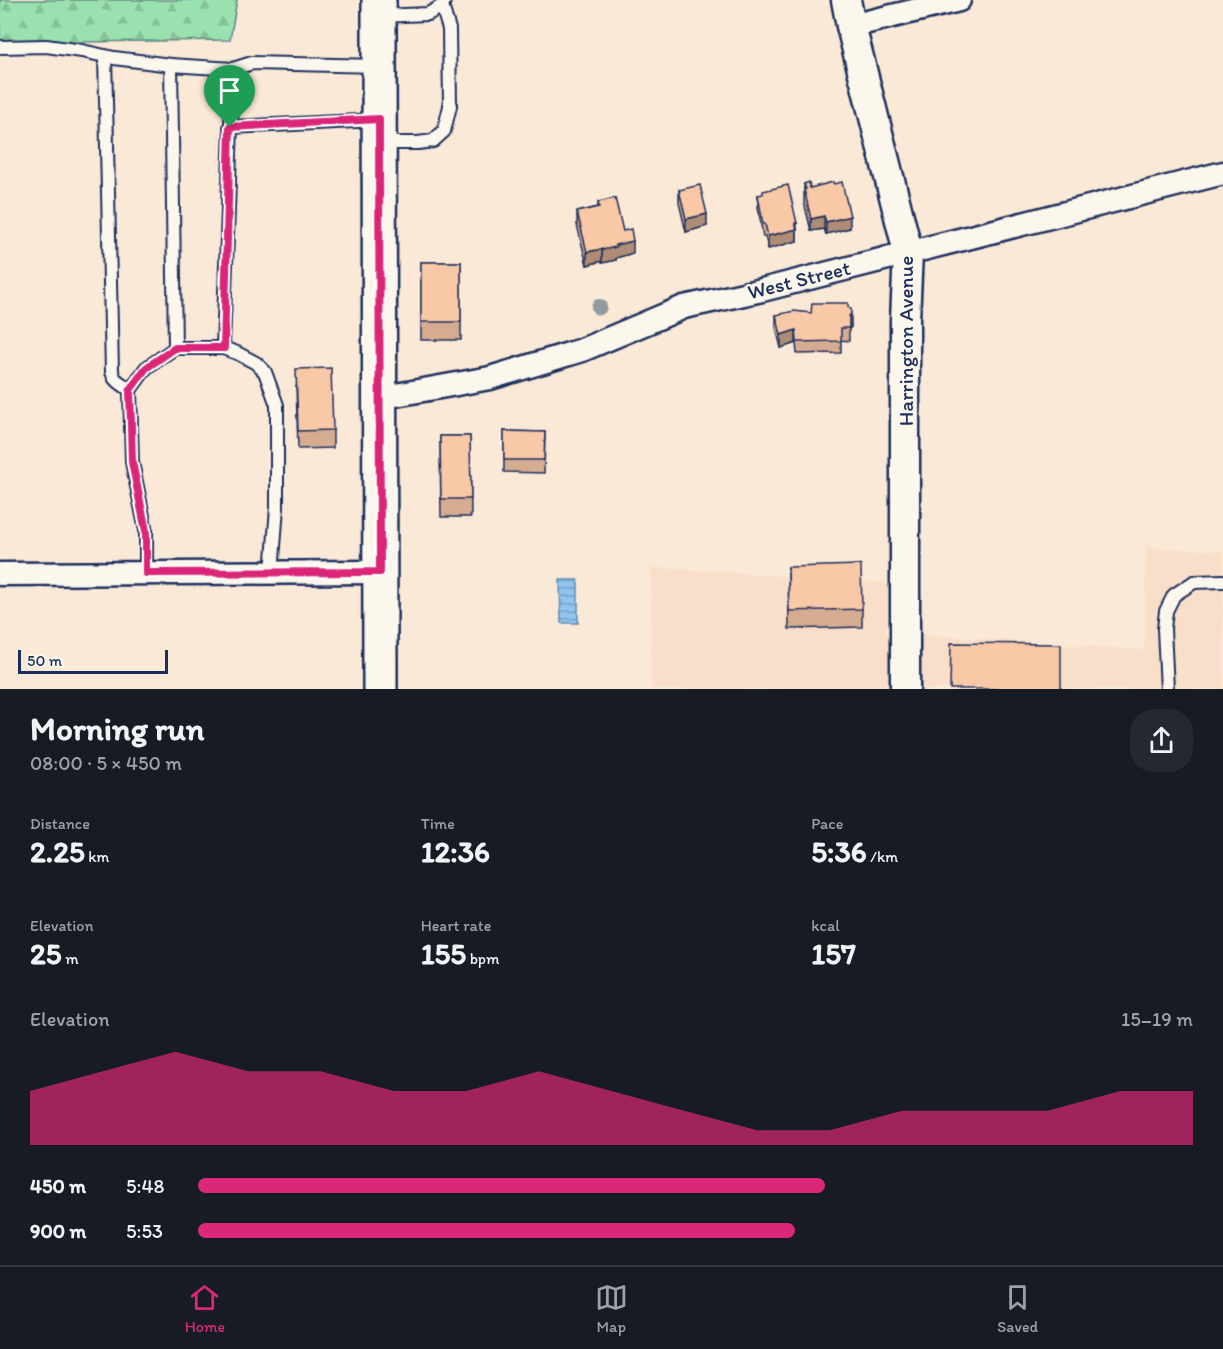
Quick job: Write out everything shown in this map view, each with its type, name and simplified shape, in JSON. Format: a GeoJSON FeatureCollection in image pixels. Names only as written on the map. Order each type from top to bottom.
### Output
{"type":"FeatureCollection","features":[{"type":"Feature","properties":{"kind":"main road"},"geometry":{"type":"LineString","coordinates":[[379,8],[380,689]]}},
{"type":"Feature","properties":{"kind":"street"},"geometry":{"type":"LineString","coordinates":[[849,13],[959,0]]}},
{"type":"Feature","properties":{"kind":"street","name":"Harrington Avenue"},"geometry":{"type":"LineString","coordinates":[[849,13],[908,252],[905,320],[905,689]]}},
{"type":"Feature","properties":{"kind":"street","name":"West Street"},"geometry":{"type":"LineString","coordinates":[[379,399],[490,378],[582,350],[684,307],[762,290],[1223,174]]}},
{"type":"Feature","properties":{"kind":"street"},"geometry":{"type":"LineString","coordinates":[[0,574],[380,572]]}},
{"type":"Feature","properties":{"kind":"lane"},"geometry":{"type":"LineString","coordinates":[[230,127],[379,131],[418,143],[433,141],[444,131],[450,106],[449,30],[443,3],[428,14],[379,8]]}},
{"type":"Feature","properties":{"kind":"lane"},"geometry":{"type":"LineString","coordinates":[[0,47],[46,46],[171,65],[233,69],[252,63],[379,66]]}},
{"type":"Feature","properties":{"kind":"lane"},"geometry":{"type":"LineString","coordinates":[[105,56],[112,372],[115,379],[130,390]]}},
{"type":"Feature","properties":{"kind":"lane"},"geometry":{"type":"LineString","coordinates":[[171,65],[175,348]]}},
{"type":"Feature","properties":{"kind":"lane"},"geometry":{"type":"LineString","coordinates":[[224,348],[233,69]]}},
{"type":"Feature","properties":{"kind":"lane"},"geometry":{"type":"LineString","coordinates":[[146,573],[146,531],[132,462],[130,390],[146,368],[175,348],[224,348],[237,352],[256,363],[265,372],[277,405],[278,507],[272,573]]}},
{"type":"Feature","properties":{"kind":"lane"},"geometry":{"type":"LineString","coordinates":[[1167,689],[1164,629],[1166,610],[1174,595],[1194,582],[1223,581]]}},
{"type":"Feature","properties":{"kind":"shaded area"},"geometry":{"type":"Polygon","coordinates":[[[1146,547],[1223,551],[1223,689],[651,689],[651,567],[888,583],[886,635],[932,635],[1144,650],[1146,547]]]}},
{"type":"Feature","properties":{"kind":"green space"},"geometry":{"type":"Polygon","coordinates":[[[0,0],[237,0],[230,40],[0,43],[0,0]]]}},
{"type":"Feature","properties":{"kind":"water"},"geometry":{"type":"Polygon","coordinates":[[[560,580],[578,580],[578,623],[561,623],[560,580]]]}},
{"type":"Feature","properties":{"kind":"building"},"geometry":{"type":"Polygon","coordinates":[[[809,182],[810,188],[842,182],[850,216],[826,222],[824,216],[811,219],[804,189],[806,189],[804,184],[809,182]]]}},
{"type":"Feature","properties":{"kind":"building"},"geometry":{"type":"Polygon","coordinates":[[[700,185],[707,214],[686,219],[679,190],[700,185]]]}},
{"type":"Feature","properties":{"kind":"building"},"geometry":{"type":"Polygon","coordinates":[[[788,185],[797,229],[768,236],[765,224],[763,224],[758,195],[763,194],[763,191],[788,185]]]}},
{"type":"Feature","properties":{"kind":"building"},"geometry":{"type":"Polygon","coordinates":[[[615,198],[623,231],[631,229],[633,241],[615,245],[616,247],[587,252],[577,212],[599,207],[598,202],[615,198]]]}},
{"type":"Feature","properties":{"kind":"building"},"geometry":{"type":"Polygon","coordinates":[[[421,262],[461,262],[461,322],[421,322],[421,262]]]}},
{"type":"Feature","properties":{"kind":"building"},"geometry":{"type":"Polygon","coordinates":[[[812,303],[848,303],[851,309],[849,328],[841,328],[841,341],[797,342],[796,330],[781,335],[776,315],[794,311],[811,313],[812,303]]]}},
{"type":"Feature","properties":{"kind":"building"},"geometry":{"type":"Polygon","coordinates":[[[331,368],[333,430],[298,431],[296,369],[331,368]]]}},
{"type":"Feature","properties":{"kind":"building"},"geometry":{"type":"Polygon","coordinates":[[[504,431],[545,432],[544,460],[504,460],[504,431]]]}},
{"type":"Feature","properties":{"kind":"building"},"geometry":{"type":"Polygon","coordinates":[[[440,436],[470,436],[471,499],[441,499],[440,436]]]}},
{"type":"Feature","properties":{"kind":"building"},"geometry":{"type":"Polygon","coordinates":[[[861,565],[862,609],[789,611],[788,567],[861,565]]]}},
{"type":"Feature","properties":{"kind":"building"},"geometry":{"type":"Polygon","coordinates":[[[951,643],[1061,644],[1061,689],[950,689],[951,643]]]}},
{"type":"Feature","properties":{"kind":"route"},"geometry":{"type":"LineString","coordinates":[[379,119],[380,572],[146,573],[146,531],[132,462],[130,390],[146,368],[175,348],[224,348],[230,127],[379,119]]}}]}
